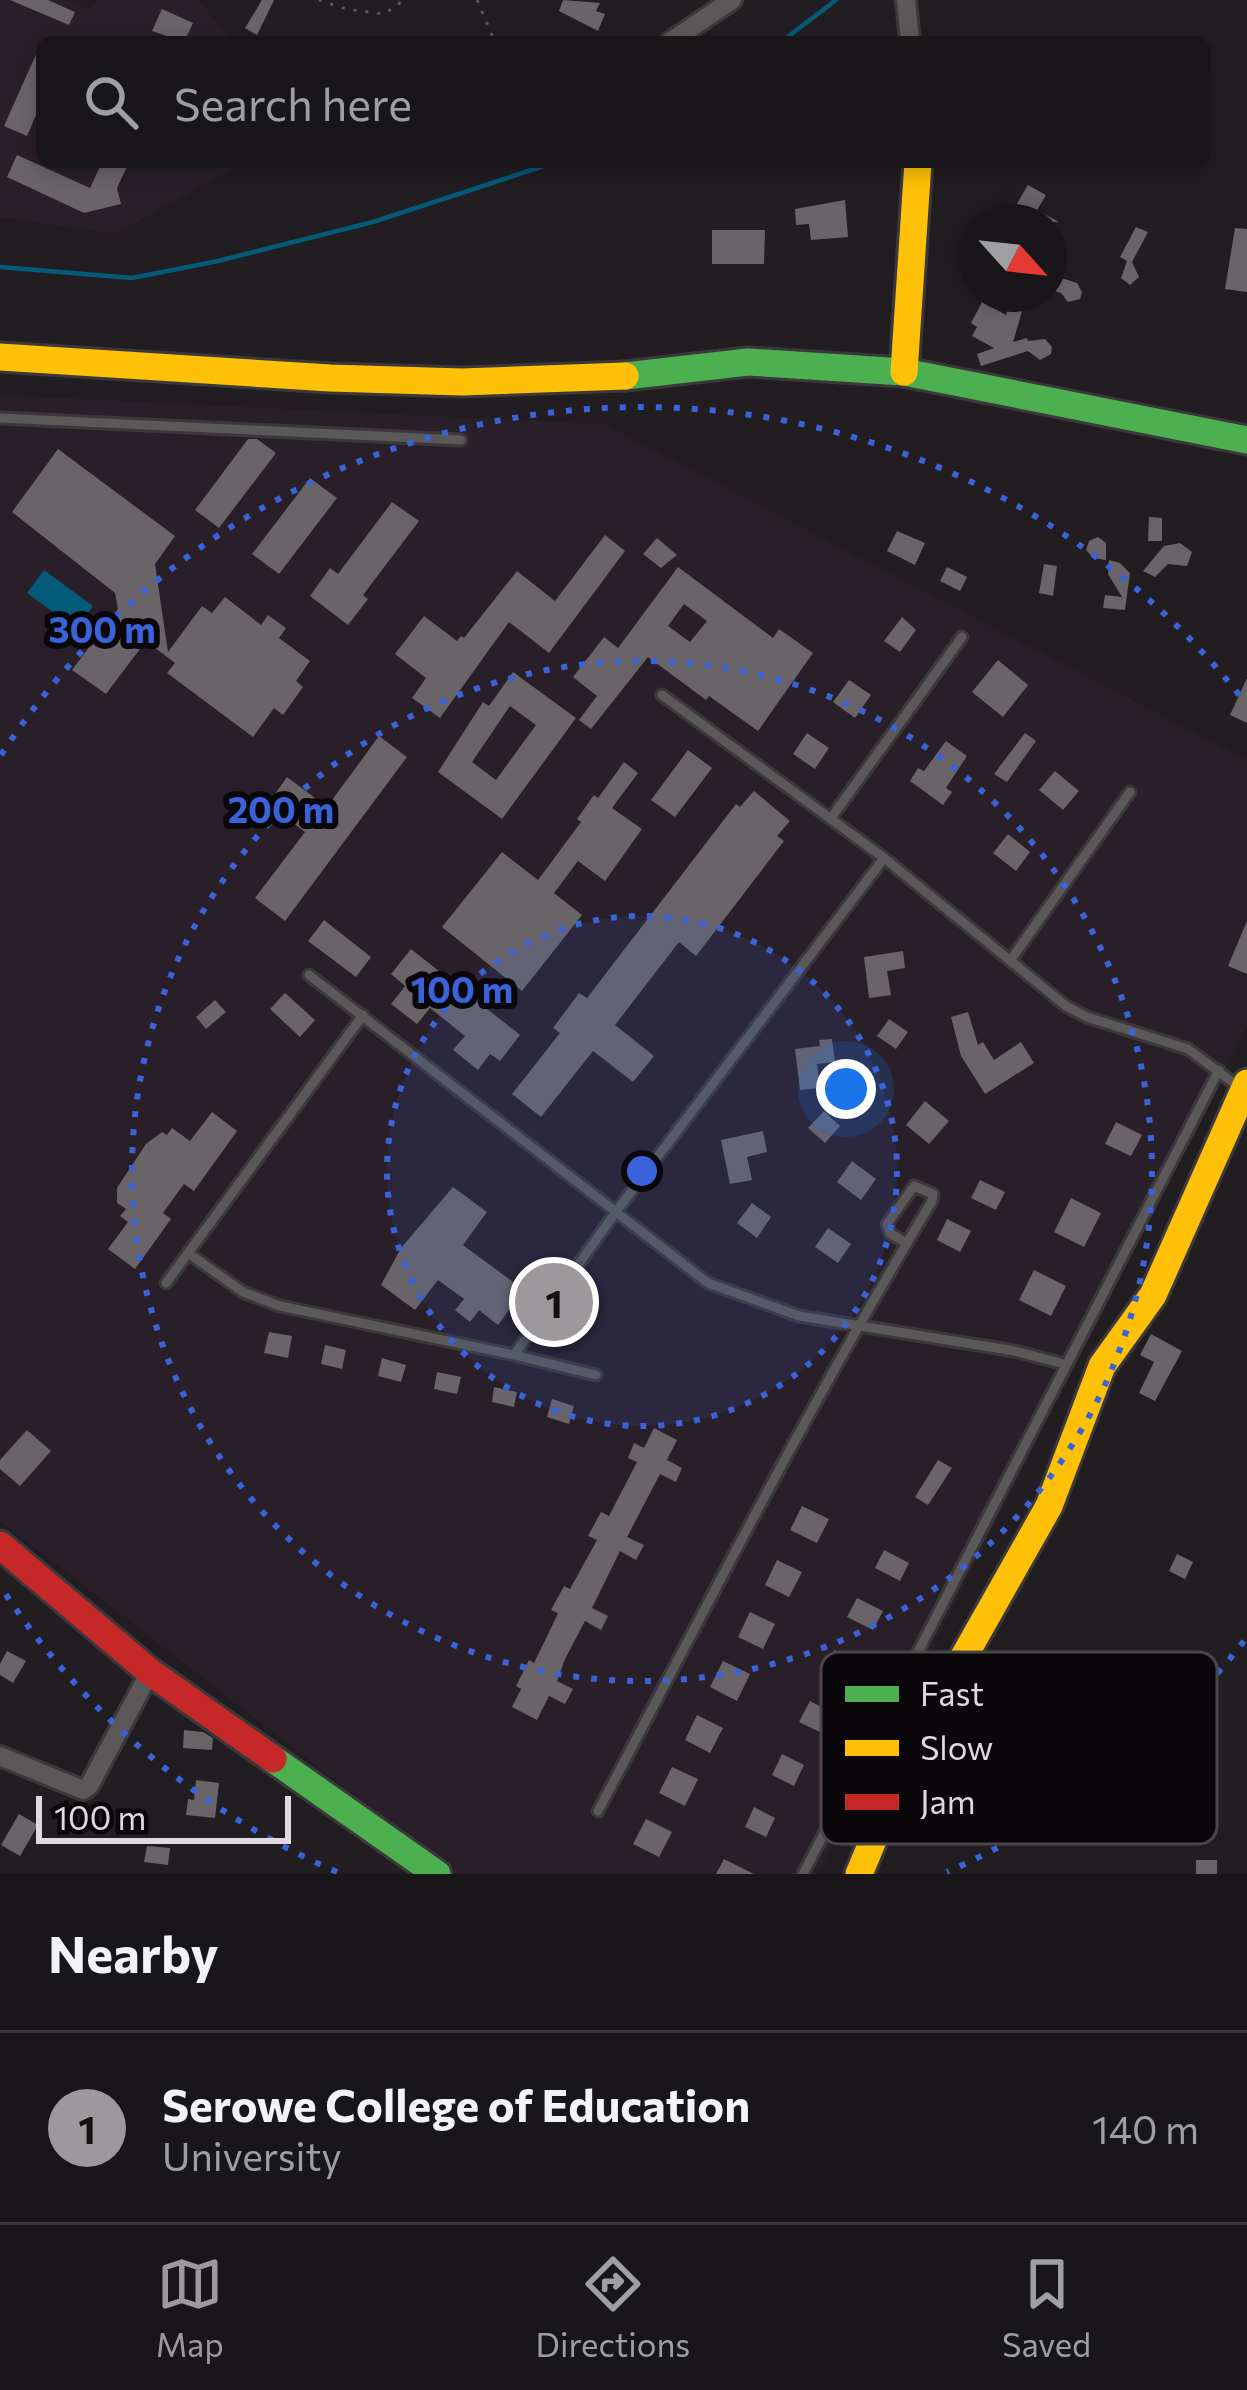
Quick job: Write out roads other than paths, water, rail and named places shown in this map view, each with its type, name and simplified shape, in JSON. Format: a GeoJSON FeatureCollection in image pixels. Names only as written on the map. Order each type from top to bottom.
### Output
{"type":"FeatureCollection","features":[{"type":"Feature","properties":{"kind":"street"},"geometry":{"type":"LineString","coordinates":[[679,36],[732,0]]}},
{"type":"Feature","properties":{"kind":"street"},"geometry":{"type":"LineString","coordinates":[[906,0],[910,36]]}},
{"type":"Feature","properties":{"kind":"street"},"geometry":{"type":"LineString","coordinates":[[904,373],[918,168]]}},
{"type":"Feature","properties":{"kind":"street"},"geometry":{"type":"LineString","coordinates":[[0,357],[462,382],[610,378],[748,362],[904,373],[1247,440]]}},
{"type":"Feature","properties":{"kind":"street"},"geometry":{"type":"LineString","coordinates":[[967,1652],[1049,1506],[1102,1366],[1154,1295],[1246,1090]]}},
{"type":"Feature","properties":{"kind":"street"},"geometry":{"type":"LineString","coordinates":[[0,1545],[150,1672],[437,1874]]}},
{"type":"Feature","properties":{"kind":"street"},"geometry":{"type":"LineString","coordinates":[[0,1756],[83,1790],[150,1672]]}},
{"type":"Feature","properties":{"kind":"street"},"geometry":{"type":"LineString","coordinates":[[859,1874],[872,1844]]}},
{"type":"Feature","properties":{"kind":"lane"},"geometry":{"type":"LineString","coordinates":[[0,418],[461,440]]}},
{"type":"Feature","properties":{"kind":"lane"},"geometry":{"type":"LineString","coordinates":[[831,818],[962,637]]}},
{"type":"Feature","properties":{"kind":"lane"},"geometry":{"type":"LineString","coordinates":[[662,695],[884,858],[1066,1006],[1188,1049],[1246,1090]]}},
{"type":"Feature","properties":{"kind":"lane"},"geometry":{"type":"LineString","coordinates":[[1012,958],[1130,793]]}},
{"type":"Feature","properties":{"kind":"lane"},"geometry":{"type":"LineString","coordinates":[[514,1355],[615,1213],[884,858]]}},
{"type":"Feature","properties":{"kind":"lane"},"geometry":{"type":"LineString","coordinates":[[309,975],[708,1282],[800,1316],[1016,1351],[1064,1364]]}},
{"type":"Feature","properties":{"kind":"lane"},"geometry":{"type":"LineString","coordinates":[[166,1283],[363,1016]]}},
{"type":"Feature","properties":{"kind":"lane"},"geometry":{"type":"LineString","coordinates":[[917,1652],[1219,1070]]}},
{"type":"Feature","properties":{"kind":"lane"},"geometry":{"type":"LineString","coordinates":[[598,1811],[858,1324],[932,1201],[933,1194],[922,1186],[914,1186],[887,1224],[890,1233],[906,1243]]}},
{"type":"Feature","properties":{"kind":"lane"},"geometry":{"type":"LineString","coordinates":[[188,1253],[243,1292],[280,1306],[596,1375]]}},
{"type":"Feature","properties":{"kind":"lane"},"geometry":{"type":"LineString","coordinates":[[803,1874],[821,1839]]}},
{"type":"Feature","properties":{"kind":"water"},"geometry":{"type":"Polygon","coordinates":[[[44,570],[93,606],[76,629],[27,593],[44,570]]]}},
{"type":"Feature","properties":{"kind":"waterway"},"geometry":{"type":"LineString","coordinates":[[789,36],[836,0]]}},
{"type":"Feature","properties":{"kind":"waterway"},"geometry":{"type":"LineString","coordinates":[[0,267],[132,278],[373,222],[538,168]]}},
{"type":"Feature","properties":{"kind":"place","name":"Serowe College of Education"},"geometry":{"type":"Point","coordinates":[554,1302]}}]}
